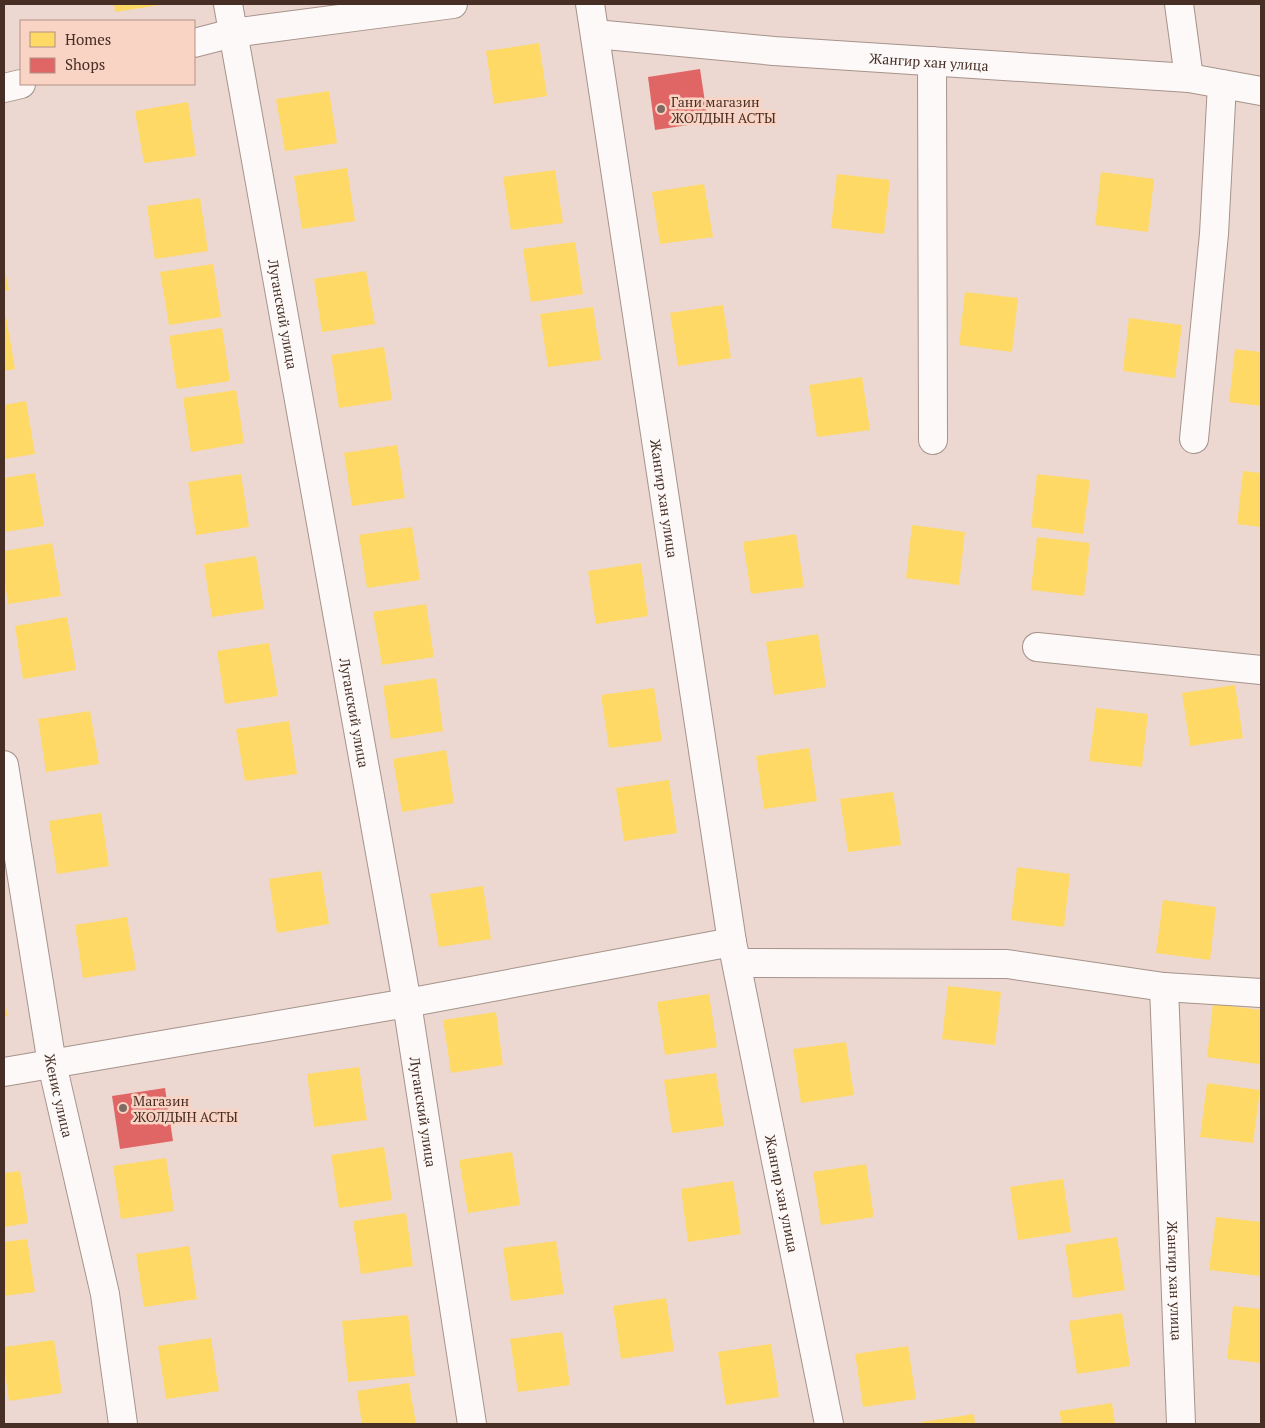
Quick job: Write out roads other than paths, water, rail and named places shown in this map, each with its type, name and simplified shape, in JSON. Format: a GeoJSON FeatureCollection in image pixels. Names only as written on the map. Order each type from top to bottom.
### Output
{"type":"FeatureCollection","features":[{"type":"Feature","properties":{"kind":"street","name":"Луганский улица"},"geometry":{"type":"LineString","coordinates":[[228,4],[407,1003],[472,1424]]}},
{"type":"Feature","properties":{"kind":"street"},"geometry":{"type":"LineString","coordinates":[[195,42],[233,33],[452,4]]}},
{"type":"Feature","properties":{"kind":"street","name":"Жангир хан улица"},"geometry":{"type":"LineString","coordinates":[[590,4],[735,952],[829,1424]]}},
{"type":"Feature","properties":{"kind":"street"},"geometry":{"type":"LineString","coordinates":[[1179,4],[1189,78]]}},
{"type":"Feature","properties":{"kind":"street","name":"Жангир хан улица"},"geometry":{"type":"LineString","coordinates":[[595,34],[774,51],[1189,78],[1261,91]]}},
{"type":"Feature","properties":{"kind":"street"},"geometry":{"type":"LineString","coordinates":[[932,60],[933,440]]}},
{"type":"Feature","properties":{"kind":"street"},"geometry":{"type":"LineString","coordinates":[[4,88],[20,84]]}},
{"type":"Feature","properties":{"kind":"street"},"geometry":{"type":"LineString","coordinates":[[1194,439],[1214,234],[1222,84]]}},
{"type":"Feature","properties":{"kind":"street"},"geometry":{"type":"LineString","coordinates":[[1036,647],[1261,670]]}},
{"type":"Feature","properties":{"kind":"street","name":"Женис улица"},"geometry":{"type":"LineString","coordinates":[[4,765],[52,1064],[105,1294],[123,1424]]}},
{"type":"Feature","properties":{"kind":"street"},"geometry":{"type":"LineString","coordinates":[[4,1072],[407,1003],[735,952],[1007,964],[1164,987],[1261,993]]}},
{"type":"Feature","properties":{"kind":"street","name":"Жангир хан улица"},"geometry":{"type":"LineString","coordinates":[[1164,987],[1181,1424]]}},
{"type":"Feature","properties":{"kind":"place","name":"Гани магазин ЖОЛДЫН АСТЫ"},"geometry":{"type":"Point","coordinates":[661,109]}},
{"type":"Feature","properties":{"kind":"place","name":"Магазин ЖОЛДЫН АСТЫ"},"geometry":{"type":"Point","coordinates":[123,1108]}}]}
